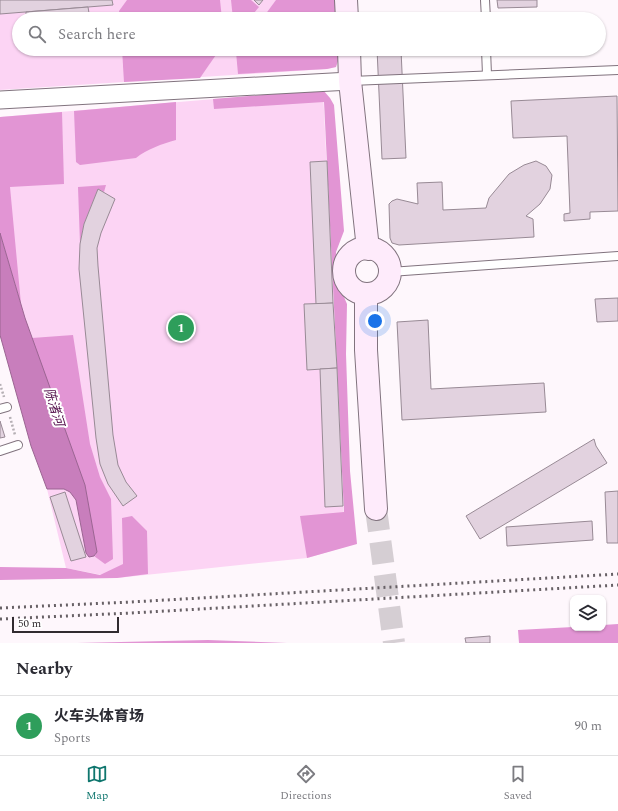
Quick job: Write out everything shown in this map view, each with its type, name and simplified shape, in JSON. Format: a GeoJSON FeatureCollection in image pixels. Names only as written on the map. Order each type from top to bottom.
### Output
{"type":"FeatureCollection","features":[{"type":"Feature","properties":{"kind":"street"},"geometry":{"type":"LineString","coordinates":[[346,0],[347,12]]}},
{"type":"Feature","properties":{"kind":"street"},"geometry":{"type":"LineString","coordinates":[[348,56],[368,249]]}},
{"type":"Feature","properties":{"kind":"street"},"geometry":{"type":"LineString","coordinates":[[0,100],[350,81]]}},
{"type":"Feature","properties":{"kind":"street"},"geometry":{"type":"LineString","coordinates":[[368,249],[381,253],[389,265],[390,272],[389,279],[380,290],[374,293],[366,294],[359,293],[352,289],[344,275],[348,260],[353,254],[360,250],[368,249]]}},
{"type":"Feature","properties":{"kind":"street"},"geometry":{"type":"LineString","coordinates":[[366,294],[366,350],[376,509]]}},
{"type":"Feature","properties":{"kind":"lane"},"geometry":{"type":"LineString","coordinates":[[485,0],[486,12]]}},
{"type":"Feature","properties":{"kind":"lane"},"geometry":{"type":"LineString","coordinates":[[486,56],[487,75]]}},
{"type":"Feature","properties":{"kind":"lane"},"geometry":{"type":"LineString","coordinates":[[350,81],[618,70]]}},
{"type":"Feature","properties":{"kind":"lane"},"geometry":{"type":"LineString","coordinates":[[390,272],[618,256]]}},
{"type":"Feature","properties":{"kind":"lane"},"geometry":{"type":"LineString","coordinates":[[0,451],[18,445]]}},
{"type":"Feature","properties":{"kind":"shaded area"},"geometry":{"type":"Polygon","coordinates":[[[0,0],[336,0],[337,12],[12,12],[12,56],[337,56],[336,67],[327,69],[0,90],[0,0]]]}},
{"type":"Feature","properties":{"kind":"shaded area"},"geometry":{"type":"Polygon","coordinates":[[[127,0],[220,0],[221,12],[119,12],[127,0]]]}},
{"type":"Feature","properties":{"kind":"shaded area"},"geometry":{"type":"Polygon","coordinates":[[[231,0],[251,0],[259,7],[255,12],[232,12],[231,0]]]}},
{"type":"Feature","properties":{"kind":"shaded area"},"geometry":{"type":"Polygon","coordinates":[[[276,0],[336,0],[337,12],[267,12],[276,0]]]}},
{"type":"Feature","properties":{"kind":"shaded area"},"geometry":{"type":"Polygon","coordinates":[[[122,56],[215,56],[200,78],[124,82],[122,56]]]}},
{"type":"Feature","properties":{"kind":"shaded area"},"geometry":{"type":"Polygon","coordinates":[[[236,56],[339,56],[336,67],[327,69],[238,74],[236,56]]]}},
{"type":"Feature","properties":{"kind":"shaded area"},"geometry":{"type":"Polygon","coordinates":[[[323,90],[343,506],[348,546],[307,558],[117,578],[66,568],[47,489],[64,489],[70,492],[76,500],[86,553],[94,556],[0,233],[0,117],[323,90]]]}},
{"type":"Feature","properties":{"kind":"shaded area"},"geometry":{"type":"Polygon","coordinates":[[[323,90],[334,105],[344,231],[336,252],[339,285],[347,304],[346,354],[350,471],[357,544],[307,558],[300,516],[344,512],[324,102],[214,109],[213,99],[323,90]]]}},
{"type":"Feature","properties":{"kind":"shaded area"},"geometry":{"type":"Polygon","coordinates":[[[176,102],[176,140],[150,149],[136,158],[80,165],[76,162],[74,111],[176,102]]]}},
{"type":"Feature","properties":{"kind":"shaded area"},"geometry":{"type":"Polygon","coordinates":[[[62,112],[64,184],[10,187],[21,304],[0,233],[0,117],[62,112]]]}},
{"type":"Feature","properties":{"kind":"shaded area"},"geometry":{"type":"Polygon","coordinates":[[[106,185],[104,192],[98,189],[84,224],[80,244],[78,187],[106,185]]]}},
{"type":"Feature","properties":{"kind":"shaded area"},"geometry":{"type":"Polygon","coordinates":[[[73,335],[90,444],[100,477],[111,499],[113,559],[105,564],[94,556],[96,555],[32,338],[73,335]]]}},
{"type":"Feature","properties":{"kind":"shaded area"},"geometry":{"type":"Polygon","coordinates":[[[132,516],[147,531],[148,574],[117,578],[0,580],[0,567],[66,568],[100,575],[123,564],[122,518],[132,516]]]}},
{"type":"Feature","properties":{"kind":"shaded area"},"geometry":{"type":"Polygon","coordinates":[[[618,624],[618,643],[519,643],[518,630],[570,627],[570,631],[606,631],[606,625],[618,624]]]}},
{"type":"Feature","properties":{"kind":"shaded area"},"geometry":{"type":"Polygon","coordinates":[[[208,640],[287,643],[77,643],[208,640]]]}},
{"type":"Feature","properties":{"kind":"water","name":"陈渚河"},"geometry":{"type":"Polygon","coordinates":[[[0,233],[25,318],[85,485],[97,552],[94,556],[89,557],[86,553],[76,500],[70,492],[64,489],[47,489],[31,446],[0,335],[0,233]]]}},
{"type":"Feature","properties":{"kind":"building"},"geometry":{"type":"Polygon","coordinates":[[[0,0],[112,0],[113,5],[12,12],[0,14],[0,0]]]}},
{"type":"Feature","properties":{"kind":"building"},"geometry":{"type":"Polygon","coordinates":[[[254,0],[263,0],[259,5],[254,0]]]}},
{"type":"Feature","properties":{"kind":"building"},"geometry":{"type":"Polygon","coordinates":[[[497,0],[537,0],[537,7],[498,8],[497,0]]]}},
{"type":"Feature","properties":{"kind":"building"},"geometry":{"type":"Polygon","coordinates":[[[88,7],[89,12],[26,12],[88,7]]]}},
{"type":"Feature","properties":{"kind":"building"},"geometry":{"type":"Polygon","coordinates":[[[377,56],[401,56],[406,158],[382,159],[377,56]]]}},
{"type":"Feature","properties":{"kind":"building"},"geometry":{"type":"Polygon","coordinates":[[[617,96],[618,211],[590,212],[590,219],[564,221],[564,214],[570,213],[567,136],[513,138],[511,101],[617,96]]]}},
{"type":"Feature","properties":{"kind":"building"},"geometry":{"type":"Polygon","coordinates":[[[327,161],[333,303],[316,304],[310,162],[327,161]]]}},
{"type":"Feature","properties":{"kind":"building"},"geometry":{"type":"Polygon","coordinates":[[[536,161],[546,166],[552,175],[550,189],[540,204],[526,216],[533,219],[534,237],[399,245],[392,243],[390,238],[389,204],[397,199],[418,204],[417,183],[442,182],[443,210],[486,208],[489,198],[509,174],[524,165],[536,161]]]}},
{"type":"Feature","properties":{"kind":"building"},"geometry":{"type":"Polygon","coordinates":[[[98,189],[115,199],[101,233],[97,248],[113,435],[118,465],[126,482],[137,496],[123,506],[108,484],[100,464],[79,269],[80,244],[84,224],[98,189]]]}},
{"type":"Feature","properties":{"kind":"building"},"geometry":{"type":"Polygon","coordinates":[[[618,298],[618,321],[597,322],[595,299],[618,298]]]}},
{"type":"Feature","properties":{"kind":"building"},"geometry":{"type":"Polygon","coordinates":[[[333,303],[337,368],[307,370],[304,304],[333,303]]]}},
{"type":"Feature","properties":{"kind":"building"},"geometry":{"type":"Polygon","coordinates":[[[428,320],[431,389],[544,383],[546,412],[402,420],[397,322],[428,320]]]}},
{"type":"Feature","properties":{"kind":"building"},"geometry":{"type":"Polygon","coordinates":[[[337,368],[343,506],[325,507],[320,369],[337,368]]]}},
{"type":"Feature","properties":{"kind":"building"},"geometry":{"type":"Polygon","coordinates":[[[0,421],[5,437],[0,438],[0,421]]]}},
{"type":"Feature","properties":{"kind":"building"},"geometry":{"type":"Polygon","coordinates":[[[594,439],[596,446],[607,463],[480,539],[466,516],[594,439]]]}},
{"type":"Feature","properties":{"kind":"building"},"geometry":{"type":"Polygon","coordinates":[[[618,491],[618,543],[607,543],[605,492],[618,491]]]}},
{"type":"Feature","properties":{"kind":"building"},"geometry":{"type":"Polygon","coordinates":[[[65,492],[86,557],[71,561],[50,497],[65,492]]]}},
{"type":"Feature","properties":{"kind":"building"},"geometry":{"type":"Polygon","coordinates":[[[592,521],[593,540],[507,546],[506,527],[592,521]]]}},
{"type":"Feature","properties":{"kind":"building"},"geometry":{"type":"Polygon","coordinates":[[[490,636],[490,643],[466,643],[465,638],[490,636]]]}},
{"type":"Feature","properties":{"kind":"tunnel"},"geometry":{"type":"LineString","coordinates":[[376,509],[394,643]]}},
{"type":"Feature","properties":{"kind":"railway"},"geometry":{"type":"LineString","coordinates":[[0,608],[131,602],[618,574]]}},
{"type":"Feature","properties":{"kind":"railway"},"geometry":{"type":"LineString","coordinates":[[0,619],[131,613],[618,585]]}},
{"type":"Feature","properties":{"kind":"place","name":"火车头体育场"},"geometry":{"type":"Point","coordinates":[181,328]}}]}
